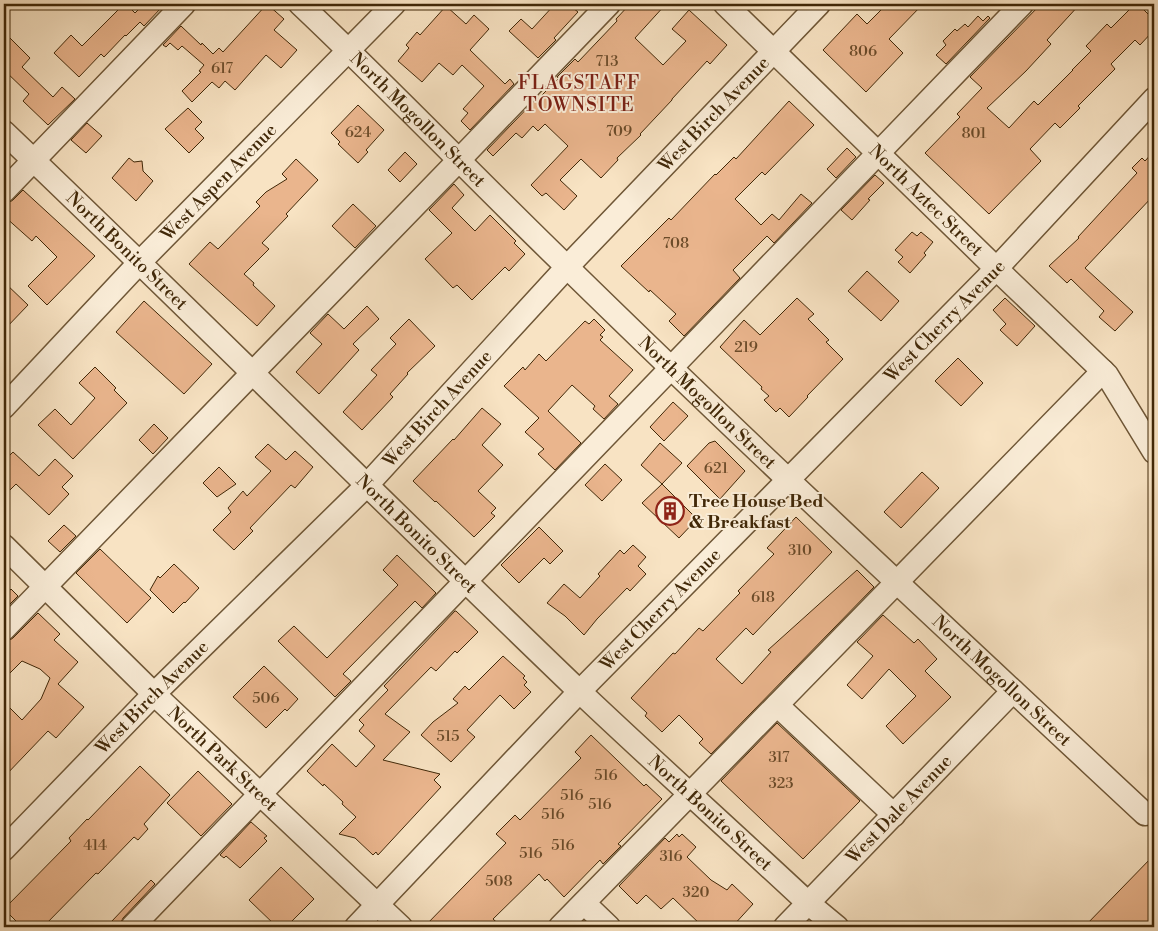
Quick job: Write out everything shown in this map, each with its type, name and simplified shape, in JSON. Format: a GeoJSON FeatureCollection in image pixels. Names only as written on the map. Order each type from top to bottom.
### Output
{"type":"FeatureCollection","features":[{"type":"Feature","properties":{"kind":"street"},"geometry":{"type":"LineString","coordinates":[[4,191],[184,4]]}},
{"type":"Feature","properties":{"kind":"street","name":"North Mogollon Street"},"geometry":{"type":"LineString","coordinates":[[300,4],[671,368],[1145,814]]}},
{"type":"Feature","properties":{"kind":"street","name":"West Aspen Avenue"},"geometry":{"type":"LineString","coordinates":[[4,407],[140,262],[394,4]]}},
{"type":"Feature","properties":{"kind":"street"},"geometry":{"type":"LineString","coordinates":[[4,629],[608,4]]}},
{"type":"Feature","properties":{"kind":"street","name":"North Aztec Street"},"geometry":{"type":"LineString","coordinates":[[725,4],[1107,375],[1154,452]]}},
{"type":"Feature","properties":{"kind":"street","name":"West Birch Avenue"},"geometry":{"type":"LineString","coordinates":[[4,849],[154,694],[367,485],[567,267],[819,4]]}},
{"type":"Feature","properties":{"kind":"street"},"geometry":{"type":"LineString","coordinates":[[132,927],[1022,4]]}},
{"type":"Feature","properties":{"kind":"street","name":"West Cherry Avenue"},"geometry":{"type":"LineString","coordinates":[[356,927],[580,691],[996,269],[1154,99]]}},
{"type":"Feature","properties":{"kind":"street","name":"North Bonito Street"},"geometry":{"type":"LineString","coordinates":[[4,132],[580,691],[808,903],[837,927]]}},
{"type":"Feature","properties":{"kind":"street"},"geometry":{"type":"LineString","coordinates":[[560,927],[1103,371]]}},
{"type":"Feature","properties":{"kind":"street","name":"North Park Street"},"geometry":{"type":"LineString","coordinates":[[4,546],[154,694],[401,927]]}},
{"type":"Feature","properties":{"kind":"street","name":"West Dale Avenue"},"geometry":{"type":"LineString","coordinates":[[785,927],[1013,691]]}},
{"type":"Feature","properties":{"kind":"street"},"geometry":{"type":"LineString","coordinates":[[777,705],[894,815]]}},
{"type":"Feature","properties":{"kind":"street"},"geometry":{"type":"LineString","coordinates":[[584,903],[609,927]]}},
{"type":"Feature","properties":{"kind":"building"},"geometry":{"type":"Polygon","coordinates":[[[124,4],[135,13],[144,4],[159,4],[162,7],[144,26],[140,22],[104,57],[101,54],[79,77],[54,53],[71,35],[82,46],[124,4]]]}},
{"type":"Feature","properties":{"kind":"building"},"geometry":{"type":"Polygon","coordinates":[[[267,4],[284,19],[274,30],[297,50],[281,68],[266,55],[235,90],[225,81],[219,88],[212,82],[192,102],[182,91],[201,72],[199,71],[204,65],[182,46],[178,50],[170,43],[166,47],[163,45],[181,26],[213,54],[219,48],[223,52],[267,4]]]}},
{"type":"Feature","properties":{"kind":"building"},"geometry":{"type":"Polygon","coordinates":[[[555,4],[568,4],[578,12],[554,38],[556,40],[538,58],[509,31],[521,19],[532,29],[555,4]]]}},
{"type":"Feature","properties":{"kind":"building"},"geometry":{"type":"Polygon","coordinates":[[[630,4],[666,4],[635,38],[663,65],[686,41],[672,29],[689,10],[727,45],[710,64],[707,61],[641,135],[617,158],[618,160],[601,178],[581,159],[560,180],[577,196],[564,210],[546,193],[542,196],[531,185],[568,146],[545,124],[538,131],[533,126],[522,138],[516,133],[493,156],[487,150],[559,78],[557,77],[575,59],[578,62],[617,21],[616,19],[630,4]]]}},
{"type":"Feature","properties":{"kind":"building"},"geometry":{"type":"Polygon","coordinates":[[[887,4],[923,4],[889,39],[903,53],[866,92],[823,50],[857,14],[867,24],[887,4]]]}},
{"type":"Feature","properties":{"kind":"building"},"geometry":{"type":"Polygon","coordinates":[[[1041,4],[1080,4],[1047,40],[1051,44],[987,108],[1009,128],[1034,101],[1038,105],[1091,51],[1086,46],[1107,24],[1111,28],[1135,4],[1138,4],[1154,20],[1154,30],[1140,45],[1135,40],[1111,64],[1115,69],[1078,106],[1080,108],[1060,128],[1055,123],[1030,149],[1041,161],[989,214],[925,153],[960,117],[957,114],[982,88],[970,77],[1041,4]]]}},
{"type":"Feature","properties":{"kind":"building"},"geometry":{"type":"Polygon","coordinates":[[[446,6],[466,24],[474,15],[489,29],[470,50],[505,84],[510,79],[514,84],[470,130],[461,121],[468,113],[463,109],[484,86],[462,65],[453,75],[439,63],[422,82],[398,61],[409,48],[406,45],[417,32],[420,35],[446,6]]]}},
{"type":"Feature","properties":{"kind":"building"},"geometry":{"type":"Polygon","coordinates":[[[978,16],[983,21],[988,16],[990,18],[946,64],[936,55],[946,45],[943,41],[955,29],[957,31],[965,24],[968,27],[978,16]]]}},
{"type":"Feature","properties":{"kind":"building"},"geometry":{"type":"Polygon","coordinates":[[[4,32],[30,58],[22,67],[53,97],[62,87],[75,99],[48,125],[23,101],[29,94],[4,70],[4,32]]]}},
{"type":"Feature","properties":{"kind":"building"},"geometry":{"type":"Polygon","coordinates":[[[789,101],[814,125],[765,175],[762,172],[735,199],[761,225],[772,214],[779,220],[801,194],[812,203],[774,243],[767,236],[733,270],[740,278],[684,336],[669,321],[676,314],[621,266],[669,218],[671,220],[715,174],[734,157],[736,159],[789,101]]]}},
{"type":"Feature","properties":{"kind":"building"},"geometry":{"type":"Polygon","coordinates":[[[358,105],[384,130],[366,150],[368,152],[358,163],[338,144],[340,142],[331,133],[358,105]]]}},
{"type":"Feature","properties":{"kind":"building"},"geometry":{"type":"Polygon","coordinates":[[[188,108],[202,122],[195,129],[204,138],[189,153],[165,129],[188,108]]]}},
{"type":"Feature","properties":{"kind":"building"},"geometry":{"type":"Polygon","coordinates":[[[87,123],[102,136],[86,153],[71,140],[87,123]]]}},
{"type":"Feature","properties":{"kind":"building"},"geometry":{"type":"Polygon","coordinates":[[[847,148],[856,157],[836,178],[827,169],[847,148]]]}},
{"type":"Feature","properties":{"kind":"building"},"geometry":{"type":"Polygon","coordinates":[[[1154,151],[1154,195],[1085,268],[1133,312],[1115,331],[1099,317],[1104,311],[1071,279],[1067,283],[1049,266],[1079,238],[1137,173],[1132,168],[1142,158],[1145,161],[1154,151]]]}},
{"type":"Feature","properties":{"kind":"building"},"geometry":{"type":"Polygon","coordinates":[[[405,152],[417,164],[400,182],[388,170],[405,152]]]}},
{"type":"Feature","properties":{"kind":"building"},"geometry":{"type":"Polygon","coordinates":[[[129,158],[134,162],[142,161],[143,171],[153,181],[136,201],[112,178],[129,158]]]}},
{"type":"Feature","properties":{"kind":"building"},"geometry":{"type":"Polygon","coordinates":[[[296,159],[318,180],[262,243],[269,249],[244,274],[275,306],[257,326],[189,264],[210,242],[218,249],[260,206],[256,202],[266,192],[287,179],[282,174],[296,159]]]}},
{"type":"Feature","properties":{"kind":"building"},"geometry":{"type":"Polygon","coordinates":[[[875,175],[884,183],[868,199],[870,200],[852,220],[841,210],[875,175]]]}},
{"type":"Feature","properties":{"kind":"building"},"geometry":{"type":"Polygon","coordinates":[[[454,184],[464,195],[452,208],[475,231],[490,215],[516,241],[514,243],[525,254],[509,271],[505,267],[472,300],[457,285],[453,288],[425,259],[452,233],[429,210],[454,184]]]}},
{"type":"Feature","properties":{"kind":"building"},"geometry":{"type":"Polygon","coordinates":[[[23,190],[95,256],[47,305],[28,286],[57,257],[36,236],[32,241],[4,216],[4,204],[13,200],[23,190]]]}},
{"type":"Feature","properties":{"kind":"building"},"geometry":{"type":"Polygon","coordinates":[[[353,204],[376,226],[355,248],[332,226],[353,204]]]}},
{"type":"Feature","properties":{"kind":"building"},"geometry":{"type":"Polygon","coordinates":[[[912,232],[917,236],[921,232],[933,242],[924,253],[926,255],[910,273],[898,262],[903,257],[895,250],[912,232]]]}},
{"type":"Feature","properties":{"kind":"building"},"geometry":{"type":"Polygon","coordinates":[[[867,271],[899,301],[881,321],[848,291],[867,271]]]}},
{"type":"Feature","properties":{"kind":"building"},"geometry":{"type":"Polygon","coordinates":[[[4,282],[28,305],[4,330],[4,282]]]}},
{"type":"Feature","properties":{"kind":"building"},"geometry":{"type":"Polygon","coordinates":[[[797,298],[814,314],[808,319],[829,340],[826,342],[843,359],[789,417],[780,408],[776,412],[764,400],[769,396],[761,389],[762,387],[720,347],[744,320],[760,335],[797,298]]]}},
{"type":"Feature","properties":{"kind":"building"},"geometry":{"type":"Polygon","coordinates":[[[1005,298],[1035,326],[1017,346],[1000,330],[1006,324],[993,310],[1005,298]]]}},
{"type":"Feature","properties":{"kind":"building"},"geometry":{"type":"Polygon","coordinates":[[[144,301],[212,364],[184,394],[116,332],[144,301]]]}},
{"type":"Feature","properties":{"kind":"building"},"geometry":{"type":"Polygon","coordinates":[[[367,306],[379,319],[353,344],[359,350],[319,394],[296,372],[322,344],[310,333],[328,314],[344,329],[367,306]]]}},
{"type":"Feature","properties":{"kind":"building"},"geometry":{"type":"Polygon","coordinates":[[[409,319],[435,346],[407,373],[390,394],[393,397],[362,430],[343,412],[377,375],[371,370],[396,344],[390,338],[409,319]]]}},
{"type":"Feature","properties":{"kind":"building"},"geometry":{"type":"Polygon","coordinates":[[[594,319],[605,330],[600,335],[603,337],[600,340],[633,370],[609,396],[618,404],[604,419],[593,409],[595,406],[572,385],[548,411],[581,443],[555,470],[538,454],[544,449],[525,432],[539,418],[504,386],[523,367],[525,370],[539,354],[546,361],[585,321],[589,324],[594,319]]]}},
{"type":"Feature","properties":{"kind":"building"},"geometry":{"type":"Polygon","coordinates":[[[958,358],[983,383],[961,406],[935,381],[958,358]]]}},
{"type":"Feature","properties":{"kind":"building"},"geometry":{"type":"Polygon","coordinates":[[[95,367],[116,388],[114,390],[127,403],[73,459],[38,425],[55,409],[71,425],[95,398],[79,383],[95,367]]]}},
{"type":"Feature","properties":{"kind":"building"},"geometry":{"type":"Polygon","coordinates":[[[673,402],[688,416],[664,441],[650,427],[673,402]]]}},
{"type":"Feature","properties":{"kind":"building"},"geometry":{"type":"Polygon","coordinates":[[[482,408],[501,424],[482,445],[503,465],[478,491],[496,508],[491,513],[495,516],[474,537],[413,481],[454,440],[482,408]]]}},
{"type":"Feature","properties":{"kind":"building"},"geometry":{"type":"Polygon","coordinates":[[[154,424],[168,438],[153,454],[139,440],[154,424]]]}},
{"type":"Feature","properties":{"kind":"building"},"geometry":{"type":"Polygon","coordinates":[[[715,441],[745,471],[720,499],[687,466],[709,443],[715,441]]]}},
{"type":"Feature","properties":{"kind":"building"},"geometry":{"type":"Polygon","coordinates":[[[660,443],[682,463],[662,484],[641,465],[660,443]]]}},
{"type":"Feature","properties":{"kind":"building"},"geometry":{"type":"Polygon","coordinates":[[[268,444],[286,460],[295,451],[313,467],[295,488],[291,485],[250,528],[253,531],[234,550],[213,530],[231,512],[228,508],[243,491],[247,496],[271,471],[255,457],[268,444]]]}},
{"type":"Feature","properties":{"kind":"building"},"geometry":{"type":"Polygon","coordinates":[[[13,452],[39,476],[55,459],[73,476],[62,487],[69,494],[49,515],[16,484],[4,496],[4,461],[13,452]]]}},
{"type":"Feature","properties":{"kind":"building"},"geometry":{"type":"Polygon","coordinates":[[[605,464],[622,480],[602,501],[585,485],[605,464]]]}},
{"type":"Feature","properties":{"kind":"building"},"geometry":{"type":"Polygon","coordinates":[[[219,467],[236,484],[217,497],[203,483],[219,467]]]}},
{"type":"Feature","properties":{"kind":"building"},"geometry":{"type":"Polygon","coordinates":[[[922,472],[939,488],[901,528],[884,512],[922,472]]]}},
{"type":"Feature","properties":{"kind":"building","name":"Tree House Bed & Breakfast"},"geometry":{"type":"Polygon","coordinates":[[[662,484],[697,519],[679,538],[642,503],[662,484]]]}},
{"type":"Feature","properties":{"kind":"building"},"geometry":{"type":"Polygon","coordinates":[[[796,517],[832,552],[753,635],[746,628],[716,659],[742,684],[771,652],[768,650],[857,570],[874,587],[711,754],[699,743],[703,739],[679,715],[662,732],[645,716],[647,713],[631,698],[673,653],[675,654],[699,628],[703,631],[740,593],[738,591],[774,554],[767,548],[796,517]]]}},
{"type":"Feature","properties":{"kind":"building"},"geometry":{"type":"Polygon","coordinates":[[[64,525],[76,536],[60,552],[48,541],[64,525]]]}},
{"type":"Feature","properties":{"kind":"building"},"geometry":{"type":"Polygon","coordinates":[[[539,527],[563,551],[550,564],[544,558],[519,583],[501,565],[539,527]]]}},
{"type":"Feature","properties":{"kind":"building"},"geometry":{"type":"Polygon","coordinates":[[[633,545],[646,557],[638,566],[646,574],[630,591],[627,588],[584,635],[565,616],[547,603],[564,584],[580,598],[600,576],[598,574],[620,550],[624,554],[633,545]]]}},
{"type":"Feature","properties":{"kind":"building"},"geometry":{"type":"Polygon","coordinates":[[[100,549],[151,598],[127,623],[76,573],[100,549]]]}},
{"type":"Feature","properties":{"kind":"building"},"geometry":{"type":"Polygon","coordinates":[[[397,555],[436,593],[422,608],[415,601],[343,674],[351,681],[335,697],[278,641],[294,626],[327,658],[398,585],[383,570],[397,555]]]}},
{"type":"Feature","properties":{"kind":"building"},"geometry":{"type":"Polygon","coordinates":[[[174,564],[199,588],[173,613],[150,590],[158,576],[160,578],[174,564]]]}},
{"type":"Feature","properties":{"kind":"building"},"geometry":{"type":"Polygon","coordinates":[[[11,589],[18,596],[4,610],[4,597],[11,589]]]}},
{"type":"Feature","properties":{"kind":"building"},"geometry":{"type":"Polygon","coordinates":[[[455,611],[478,632],[457,653],[455,651],[436,671],[431,667],[385,714],[410,732],[383,760],[440,774],[434,780],[441,787],[378,855],[376,852],[373,855],[355,838],[339,834],[356,817],[324,784],[323,786],[307,771],[332,744],[356,767],[375,746],[359,731],[364,725],[359,720],[388,690],[384,686],[455,611]]]}},
{"type":"Feature","properties":{"kind":"building"},"geometry":{"type":"Polygon","coordinates":[[[38,613],[60,634],[54,640],[78,662],[58,684],[84,707],[56,738],[48,731],[4,777],[4,702],[22,720],[41,699],[50,678],[40,669],[22,661],[4,679],[4,642],[13,638],[38,613]]]}},
{"type":"Feature","properties":{"kind":"building"},"geometry":{"type":"Polygon","coordinates":[[[883,615],[914,643],[918,639],[937,659],[925,671],[951,697],[903,744],[886,726],[916,696],[889,669],[862,699],[847,685],[873,656],[857,642],[883,615]]]}},
{"type":"Feature","properties":{"kind":"building"},"geometry":{"type":"Polygon","coordinates":[[[503,656],[525,676],[523,678],[527,682],[524,685],[531,692],[514,709],[500,695],[467,730],[475,737],[451,762],[421,735],[433,722],[458,703],[453,699],[465,686],[469,690],[503,656]]]}},
{"type":"Feature","properties":{"kind":"building"},"geometry":{"type":"Polygon","coordinates":[[[264,666],[298,699],[287,711],[285,709],[266,728],[233,697],[264,666]]]}},
{"type":"Feature","properties":{"kind":"building"},"geometry":{"type":"Polygon","coordinates":[[[777,723],[860,801],[803,859],[721,781],[777,723]]]}},
{"type":"Feature","properties":{"kind":"building"},"geometry":{"type":"Polygon","coordinates":[[[591,735],[644,786],[646,784],[662,799],[618,844],[621,846],[603,864],[600,860],[564,897],[547,879],[545,881],[539,874],[493,919],[502,927],[424,927],[506,843],[496,834],[515,815],[520,820],[581,758],[575,752],[591,735]]]}},
{"type":"Feature","properties":{"kind":"building"},"geometry":{"type":"Polygon","coordinates":[[[140,766],[170,795],[144,824],[148,829],[138,840],[134,837],[43,927],[22,927],[4,909],[71,841],[69,838],[87,819],[140,766]]]}},
{"type":"Feature","properties":{"kind":"building"},"geometry":{"type":"Polygon","coordinates":[[[198,771],[232,804],[201,836],[167,803],[198,771]]]}},
{"type":"Feature","properties":{"kind":"building"},"geometry":{"type":"Polygon","coordinates":[[[251,822],[267,836],[264,838],[267,841],[240,868],[226,856],[224,858],[220,855],[251,822]]]}},
{"type":"Feature","properties":{"kind":"building"},"geometry":{"type":"Polygon","coordinates":[[[677,834],[679,837],[682,834],[696,847],[687,857],[711,880],[727,890],[732,884],[753,904],[732,927],[703,927],[673,898],[661,909],[646,895],[637,904],[619,886],[665,838],[669,842],[677,834]]]}},
{"type":"Feature","properties":{"kind":"building"},"geometry":{"type":"Polygon","coordinates":[[[1154,855],[1154,927],[1084,927],[1154,855]]]}},
{"type":"Feature","properties":{"kind":"building"},"geometry":{"type":"Polygon","coordinates":[[[281,867],[314,899],[286,927],[277,927],[249,900],[281,867]]]}},
{"type":"Feature","properties":{"kind":"building"},"geometry":{"type":"Polygon","coordinates":[[[151,880],[155,884],[123,918],[119,927],[112,921],[151,880]]]}},
{"type":"Feature","properties":{"kind":"place","name":"Tree House Bed & Breakfast"},"geometry":{"type":"Point","coordinates":[670,511]}},
{"type":"Feature","properties":{"kind":"district","name":"FLAGSTAFF TOWNSITE"},"geometry":{"type":"Point","coordinates":[579,94]}}]}
